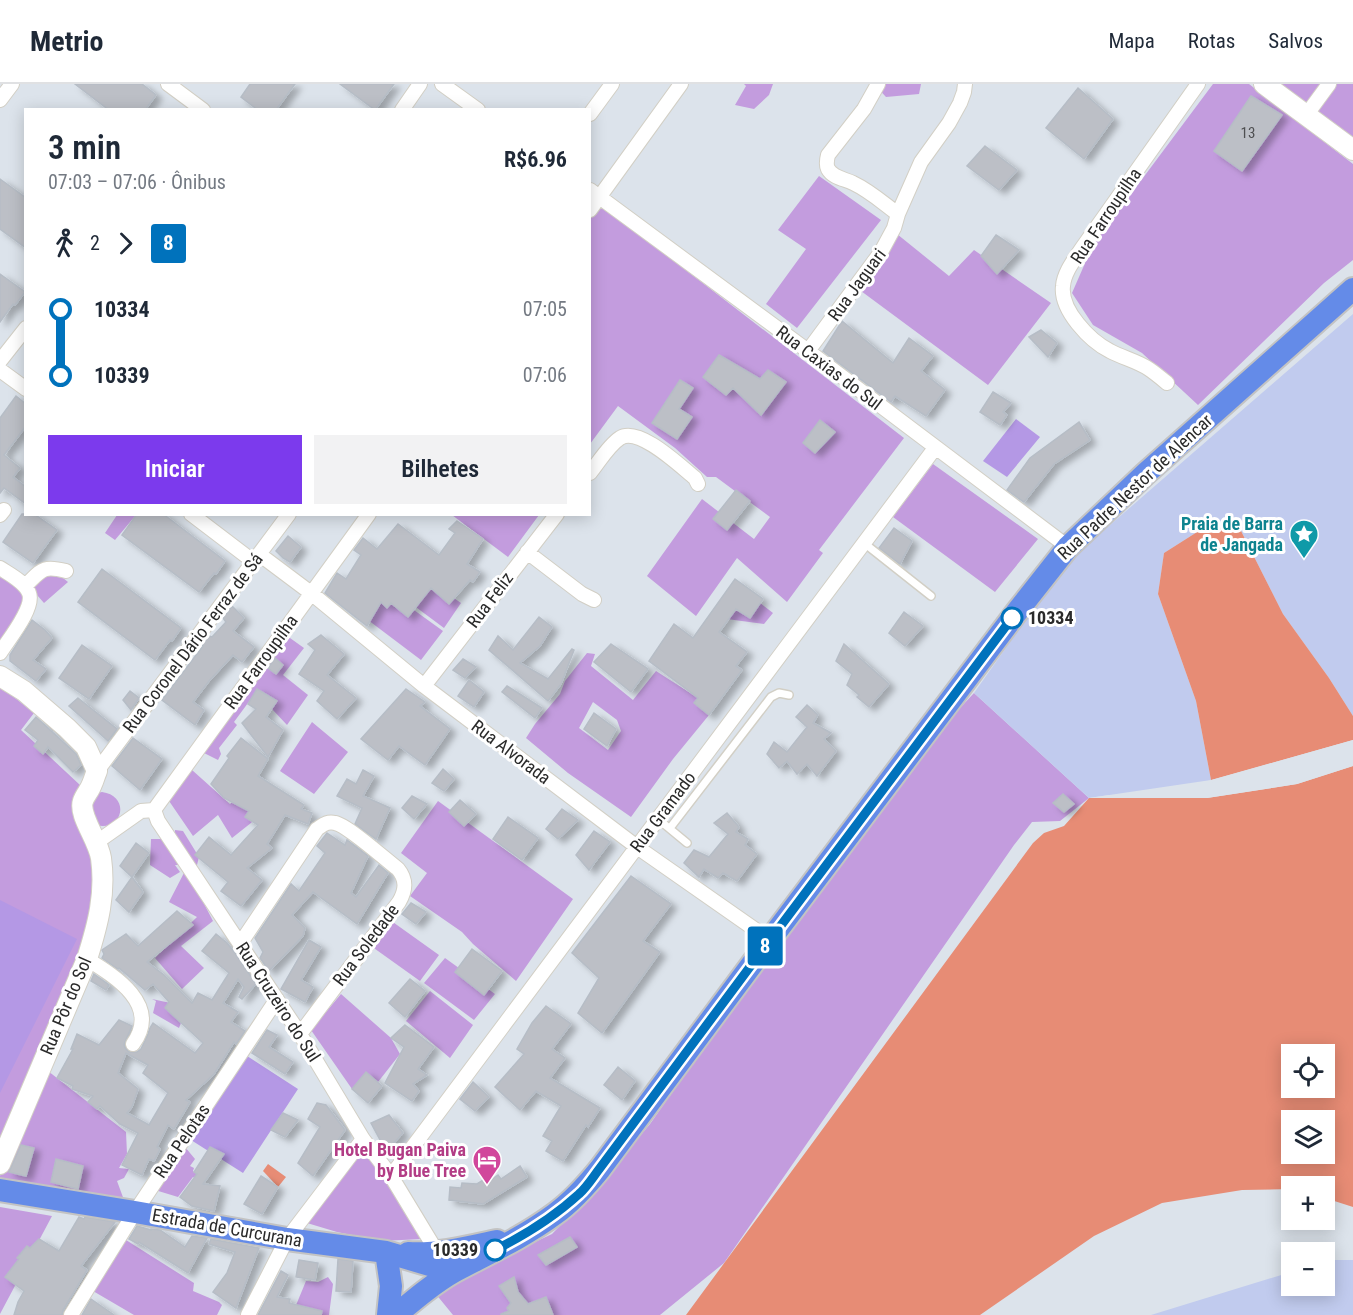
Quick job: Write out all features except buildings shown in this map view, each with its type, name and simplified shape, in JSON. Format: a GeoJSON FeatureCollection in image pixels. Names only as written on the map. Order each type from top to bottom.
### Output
{"type":"FeatureCollection","features":[{"type":"Feature","properties":{"kind":"main road"},"geometry":{"type":"LineString","coordinates":[[1264,84],[1353,150]]}},
{"type":"Feature","properties":{"kind":"main road","name":"Rua Padre Nestor de Alencar"},"geometry":{"type":"LineString","coordinates":[[396,1315],[453,1272],[516,1239],[555,1215],[580,1193],[1068,547],[1145,474],[1353,289]]}},
{"type":"Feature","properties":{"kind":"main road"},"geometry":{"type":"LineString","coordinates":[[0,676],[24,692],[68,728],[86,747],[97,771]]}},
{"type":"Feature","properties":{"kind":"main road","name":"Rua Pôr do Sol"},"geometry":{"type":"LineString","coordinates":[[0,1164],[87,959],[97,927],[103,878],[100,854],[82,809],[83,801],[97,771]]}},
{"type":"Feature","properties":{"kind":"main road","name":"Estrada de Curcurana"},"geometry":{"type":"LineString","coordinates":[[0,1190],[287,1239],[386,1252],[453,1272]]}},
{"type":"Feature","properties":{"kind":"main road"},"geometry":{"type":"LineString","coordinates":[[388,1315],[391,1286],[386,1252],[417,1254],[437,1252],[484,1244],[528,1232]]}},
{"type":"Feature","properties":{"kind":"street"},"geometry":{"type":"LineString","coordinates":[[0,100],[12,84]]}},
{"type":"Feature","properties":{"kind":"street"},"geometry":{"type":"LineString","coordinates":[[168,84],[198,108]]}},
{"type":"Feature","properties":{"kind":"street"},"geometry":{"type":"LineString","coordinates":[[403,108],[420,84]]}},
{"type":"Feature","properties":{"kind":"street"},"geometry":{"type":"LineString","coordinates":[[442,84],[475,108]]}},
{"type":"Feature","properties":{"kind":"street"},"geometry":{"type":"LineString","coordinates":[[591,113],[612,84]]}},
{"type":"Feature","properties":{"kind":"street"},"geometry":{"type":"LineString","coordinates":[[594,194],[681,84]]}},
{"type":"Feature","properties":{"kind":"street"},"geometry":{"type":"LineString","coordinates":[[878,84],[864,109],[828,154],[826,161],[828,170],[836,176],[866,190],[898,214]]}},
{"type":"Feature","properties":{"kind":"street","name":"Rua Jaguari"},"geometry":{"type":"LineString","coordinates":[[808,351],[881,252],[891,234],[921,162],[949,123],[960,103],[964,84]]}},
{"type":"Feature","properties":{"kind":"street","name":"Rua Farroupilha"},"geometry":{"type":"LineString","coordinates":[[1167,383],[1148,368],[1110,351],[1094,340],[1083,329],[1065,303],[1063,286],[1082,248],[1198,84]]}},
{"type":"Feature","properties":{"kind":"street"},"geometry":{"type":"LineString","coordinates":[[1307,114],[1329,84]]}},
{"type":"Feature","properties":{"kind":"street","name":"Rua Caxias do Sul"},"geometry":{"type":"LineString","coordinates":[[594,194],[808,351],[1068,547]]}},
{"type":"Feature","properties":{"kind":"street"},"geometry":{"type":"LineString","coordinates":[[0,361],[24,331]]}},
{"type":"Feature","properties":{"kind":"street"},"geometry":{"type":"LineString","coordinates":[[0,370],[24,388]]}},
{"type":"Feature","properties":{"kind":"street"},"geometry":{"type":"LineString","coordinates":[[591,472],[621,437],[635,435],[647,440],[695,478],[698,484]]}},
{"type":"Feature","properties":{"kind":"street","name":"Rua Gramado"},"geometry":{"type":"LineString","coordinates":[[391,1176],[935,448]]}},
{"type":"Feature","properties":{"kind":"street","name":"Rua Alvorada"},"geometry":{"type":"LineString","coordinates":[[194,516],[311,593],[424,686],[637,847],[770,940]]}},
{"type":"Feature","properties":{"kind":"street","name":"Rua Coronel Dário Ferraz de Sá"},"geometry":{"type":"LineString","coordinates":[[97,771],[288,516]]}},
{"type":"Feature","properties":{"kind":"street","name":"Rua Farroupilha"},"geometry":{"type":"LineString","coordinates":[[154,810],[368,516]]}},
{"type":"Feature","properties":{"kind":"street","name":"Rua Feliz"},"geometry":{"type":"LineString","coordinates":[[424,686],[555,516]]}},
{"type":"Feature","properties":{"kind":"street"},"geometry":{"type":"LineString","coordinates":[[527,552],[582,594],[594,600]]}},
{"type":"Feature","properties":{"kind":"street"},"geometry":{"type":"LineString","coordinates":[[25,586],[43,569],[52,567],[66,571]]}},
{"type":"Feature","properties":{"kind":"street"},"geometry":{"type":"LineString","coordinates":[[0,568],[25,586],[30,600],[28,608],[0,653]]}},
{"type":"Feature","properties":{"kind":"street"},"geometry":{"type":"LineString","coordinates":[[97,842],[141,811],[154,810]]}},
{"type":"Feature","properties":{"kind":"street","name":"Rua Cruzeiro do Sul"},"geometry":{"type":"LineString","coordinates":[[154,810],[158,821],[300,1034],[363,1139],[391,1176],[437,1252]]}},
{"type":"Feature","properties":{"kind":"street","name":"Rua Soledade"},"geometry":{"type":"LineString","coordinates":[[240,944],[317,829],[326,823],[345,827],[404,875],[404,892],[399,902],[300,1034]]}},
{"type":"Feature","properties":{"kind":"street"},"geometry":{"type":"LineString","coordinates":[[87,959],[114,977],[141,1007],[142,1027],[133,1044]]}},
{"type":"Feature","properties":{"kind":"street","name":"Rua Pelotas"},"geometry":{"type":"LineString","coordinates":[[70,1315],[135,1212],[277,999]]}},
{"type":"Feature","properties":{"kind":"street"},"geometry":{"type":"LineString","coordinates":[[248,1315],[287,1239],[363,1139]]}},
{"type":"Feature","properties":{"kind":"lane"},"geometry":{"type":"LineString","coordinates":[[864,543],[931,596]]}},
{"type":"Feature","properties":{"kind":"lane"},"geometry":{"type":"LineString","coordinates":[[670,828],[771,697],[779,693],[789,695]]}},
{"type":"Feature","properties":{"kind":"lane"},"geometry":{"type":"LineString","coordinates":[[658,819],[687,843]]}},
{"type":"Feature","properties":{"kind":"shaded area"},"geometry":{"type":"Polygon","coordinates":[[[744,84],[773,84],[769,95],[754,109],[735,105],[746,86],[744,84]]]}},
{"type":"Feature","properties":{"kind":"shaded area"},"geometry":{"type":"Polygon","coordinates":[[[874,84],[921,84],[919,94],[886,97],[874,84]]]}},
{"type":"Feature","properties":{"kind":"shaded area"},"geometry":{"type":"Polygon","coordinates":[[[1213,84],[1249,84],[1353,164],[1353,260],[1324,283],[1198,405],[1142,353],[1093,325],[1072,293],[1093,245],[1213,84]]]}},
{"type":"Feature","properties":{"kind":"shaded area"},"geometry":{"type":"Polygon","coordinates":[[[1279,84],[1353,84],[1353,138],[1318,114],[1279,84]]]}},
{"type":"Feature","properties":{"kind":"shaded area"},"geometry":{"type":"Polygon","coordinates":[[[819,176],[881,220],[797,328],[766,304],[806,249],[778,230],[819,176]]]}},
{"type":"Feature","properties":{"kind":"shaded area"},"geometry":{"type":"Polygon","coordinates":[[[599,203],[904,438],[819,550],[823,553],[787,602],[737,558],[696,616],[647,576],[702,499],[754,539],[770,517],[716,477],[707,477],[675,448],[618,406],[591,443],[591,215],[599,203]]]}},
{"type":"Feature","properties":{"kind":"shaded area"},"geometry":{"type":"Polygon","coordinates":[[[897,234],[949,276],[974,250],[1051,303],[988,385],[861,291],[897,234]]]}},
{"type":"Feature","properties":{"kind":"shaded area"},"geometry":{"type":"Polygon","coordinates":[[[1016,419],[1040,437],[1007,477],[983,461],[1016,419]]]}},
{"type":"Feature","properties":{"kind":"shaded area"},"geometry":{"type":"Polygon","coordinates":[[[933,464],[1038,539],[995,592],[893,517],[933,464]]]}},
{"type":"Feature","properties":{"kind":"shaded area"},"geometry":{"type":"Polygon","coordinates":[[[116,516],[135,516],[115,540],[105,533],[116,516]]]}},
{"type":"Feature","properties":{"kind":"shaded area"},"geometry":{"type":"Polygon","coordinates":[[[453,516],[538,516],[508,557],[453,516]]]}},
{"type":"Feature","properties":{"kind":"shaded area"},"geometry":{"type":"Polygon","coordinates":[[[1205,527],[1240,529],[1283,614],[1353,716],[1353,740],[1211,780],[1196,701],[1158,594],[1164,553],[1205,527]]]}},
{"type":"Feature","properties":{"kind":"shaded area"},"geometry":{"type":"Polygon","coordinates":[[[0,565],[31,587],[48,575],[63,578],[68,582],[44,603],[37,595],[0,651],[0,565]]]}},
{"type":"Feature","properties":{"kind":"shaded area"},"geometry":{"type":"Polygon","coordinates":[[[425,578],[461,603],[444,628],[409,602],[425,578]]]}},
{"type":"Feature","properties":{"kind":"shaded area"},"geometry":{"type":"Polygon","coordinates":[[[389,592],[443,631],[421,660],[364,617],[389,592]]]}},
{"type":"Feature","properties":{"kind":"shaded area"},"geometry":{"type":"Polygon","coordinates":[[[738,597],[755,599],[773,613],[764,624],[727,619],[738,597]]]}},
{"type":"Feature","properties":{"kind":"shaded area"},"geometry":{"type":"Polygon","coordinates":[[[276,628],[304,648],[283,675],[308,695],[287,725],[256,692],[234,722],[237,725],[219,748],[221,754],[218,760],[202,752],[276,628]]]}},
{"type":"Feature","properties":{"kind":"shaded area"},"geometry":{"type":"Polygon","coordinates":[[[587,653],[595,654],[591,666],[633,700],[656,671],[698,698],[694,703],[709,715],[673,759],[631,817],[568,773],[526,738],[560,694],[565,681],[587,653]],[[593,702],[579,728],[608,750],[621,731],[617,720],[593,702]]]}},
{"type":"Feature","properties":{"kind":"shaded area"},"geometry":{"type":"Polygon","coordinates":[[[0,686],[34,713],[21,730],[80,785],[76,811],[95,862],[93,913],[84,949],[0,1151],[0,686]]]}},
{"type":"Feature","properties":{"kind":"shaded area"},"geometry":{"type":"Polygon","coordinates":[[[974,693],[1089,798],[1060,821],[1032,822],[724,1263],[660,1315],[453,1315],[435,1293],[482,1267],[552,1234],[591,1194],[650,1124],[711,1037],[835,871],[960,708],[974,693]]]}},
{"type":"Feature","properties":{"kind":"shaded area"},"geometry":{"type":"Polygon","coordinates":[[[312,722],[348,752],[314,794],[280,771],[312,722]]]}},
{"type":"Feature","properties":{"kind":"shaded area"},"geometry":{"type":"Polygon","coordinates":[[[1353,766],[1353,1207],[1335,1201],[1335,1176],[1281,1176],[1281,1189],[1242,1190],[1162,1203],[1094,1236],[980,1315],[686,1315],[1033,843],[1044,833],[1064,826],[1089,798],[1207,798],[1297,784],[1353,766]]]}},
{"type":"Feature","properties":{"kind":"shaded area"},"geometry":{"type":"Polygon","coordinates":[[[192,770],[230,804],[242,794],[261,815],[232,838],[218,815],[193,836],[167,798],[192,770]]]}},
{"type":"Feature","properties":{"kind":"shaded area"},"geometry":{"type":"Polygon","coordinates":[[[97,793],[111,795],[120,806],[117,819],[105,826],[96,825],[86,806],[97,793]]]}},
{"type":"Feature","properties":{"kind":"shaded area"},"geometry":{"type":"Polygon","coordinates":[[[438,801],[573,899],[516,981],[462,932],[410,896],[427,873],[401,853],[438,801]]]}},
{"type":"Feature","properties":{"kind":"shaded area"},"geometry":{"type":"Polygon","coordinates":[[[175,830],[183,831],[199,857],[197,865],[175,865],[180,872],[170,878],[150,865],[151,839],[175,839],[175,830]]]}},
{"type":"Feature","properties":{"kind":"shaded area"},"geometry":{"type":"Polygon","coordinates":[[[186,869],[213,921],[181,946],[204,968],[182,989],[155,958],[197,917],[169,902],[186,869]]]}},
{"type":"Feature","properties":{"kind":"shaded area"},"geometry":{"type":"Polygon","coordinates":[[[0,900],[77,939],[0,1093],[0,900]]]}},
{"type":"Feature","properties":{"kind":"shaded area"},"geometry":{"type":"Polygon","coordinates":[[[390,920],[439,955],[420,981],[371,946],[390,920]]]}},
{"type":"Feature","properties":{"kind":"shaded area"},"geometry":{"type":"Polygon","coordinates":[[[445,958],[495,994],[474,1020],[424,983],[445,958]]]}},
{"type":"Feature","properties":{"kind":"shaded area"},"geometry":{"type":"Polygon","coordinates":[[[430,991],[473,1025],[450,1058],[406,1021],[430,991]]]}},
{"type":"Feature","properties":{"kind":"shaded area"},"geometry":{"type":"Polygon","coordinates":[[[341,994],[391,1038],[400,1054],[378,1082],[366,1072],[352,1089],[311,1030],[341,994]]]}},
{"type":"Feature","properties":{"kind":"shaded area"},"geometry":{"type":"Polygon","coordinates":[[[152,999],[184,1006],[184,1015],[179,1028],[153,1013],[156,1001],[152,999]]]}},
{"type":"Feature","properties":{"kind":"shaded area"},"geometry":{"type":"Polygon","coordinates":[[[247,1056],[298,1089],[243,1173],[191,1140],[247,1056]]]}},
{"type":"Feature","properties":{"kind":"shaded area"},"geometry":{"type":"Polygon","coordinates":[[[48,1071],[126,1132],[127,1154],[119,1168],[129,1169],[124,1178],[117,1181],[124,1200],[0,1183],[0,1176],[48,1071]]]}},
{"type":"Feature","properties":{"kind":"shaded area"},"geometry":{"type":"Polygon","coordinates":[[[362,1146],[422,1239],[381,1241],[307,1223],[362,1146]]]}},
{"type":"Feature","properties":{"kind":"shaded area"},"geometry":{"type":"Polygon","coordinates":[[[185,1147],[195,1159],[190,1166],[204,1180],[203,1183],[193,1177],[178,1197],[155,1190],[185,1147]]]}},
{"type":"Feature","properties":{"kind":"shaded area"},"geometry":{"type":"Polygon","coordinates":[[[268,1164],[286,1177],[278,1187],[263,1171],[268,1164]]]}},
{"type":"Feature","properties":{"kind":"shaded area"},"geometry":{"type":"Polygon","coordinates":[[[0,1207],[52,1216],[0,1314],[0,1207]]]}},
{"type":"Feature","properties":{"kind":"shaded area"},"geometry":{"type":"Polygon","coordinates":[[[126,1240],[194,1283],[193,1291],[219,1302],[222,1305],[217,1315],[134,1315],[93,1291],[126,1240]]]}},
{"type":"Feature","properties":{"kind":"shaded area"},"geometry":{"type":"Polygon","coordinates":[[[328,1277],[333,1284],[329,1315],[292,1315],[306,1281],[318,1282],[328,1277]]]}},
{"type":"Feature","properties":{"kind":"sand","name":"Praia de Barra de Jangada"},"geometry":{"type":"Polygon","coordinates":[[[1353,314],[1353,716],[1283,614],[1240,529],[1205,527],[1164,553],[1158,594],[1196,701],[1211,780],[1089,798],[974,693],[1065,564],[1353,314]]]}},
{"type":"Feature","properties":{"kind":"sand"},"geometry":{"type":"Polygon","coordinates":[[[1335,1260],[1353,1260],[1353,1315],[1151,1315],[1281,1275],[1281,1296],[1335,1296],[1335,1260]]]}},
{"type":"Feature","properties":{"kind":"pier"},"geometry":{"type":"Polygon","coordinates":[[[1353,740],[1353,743],[1326,751],[1212,783],[1208,781],[1353,740]]]}},
{"type":"Feature","properties":{"kind":"pier"},"geometry":{"type":"Polygon","coordinates":[[[1353,763],[1353,766],[1297,784],[1207,798],[1089,798],[1109,795],[1207,795],[1297,781],[1353,763]]]}},
{"type":"Feature","properties":{"kind":"bus line","name":"8"},"geometry":{"type":"LineString","coordinates":[[495,1250],[555,1215],[580,1193],[1012,618]]}},
{"type":"Feature","properties":{"kind":"place","name":"Praia de Barra de Jangada"},"geometry":{"type":"Point","coordinates":[1304,560]}},
{"type":"Feature","properties":{"kind":"place","name":"10334"},"geometry":{"type":"Point","coordinates":[1012,618]}},
{"type":"Feature","properties":{"kind":"place","name":"Hotel Bugan Paiva by Blue Tree"},"geometry":{"type":"Point","coordinates":[487,1186]}},
{"type":"Feature","properties":{"kind":"place","name":"10339"},"geometry":{"type":"Point","coordinates":[495,1250]}}]}
